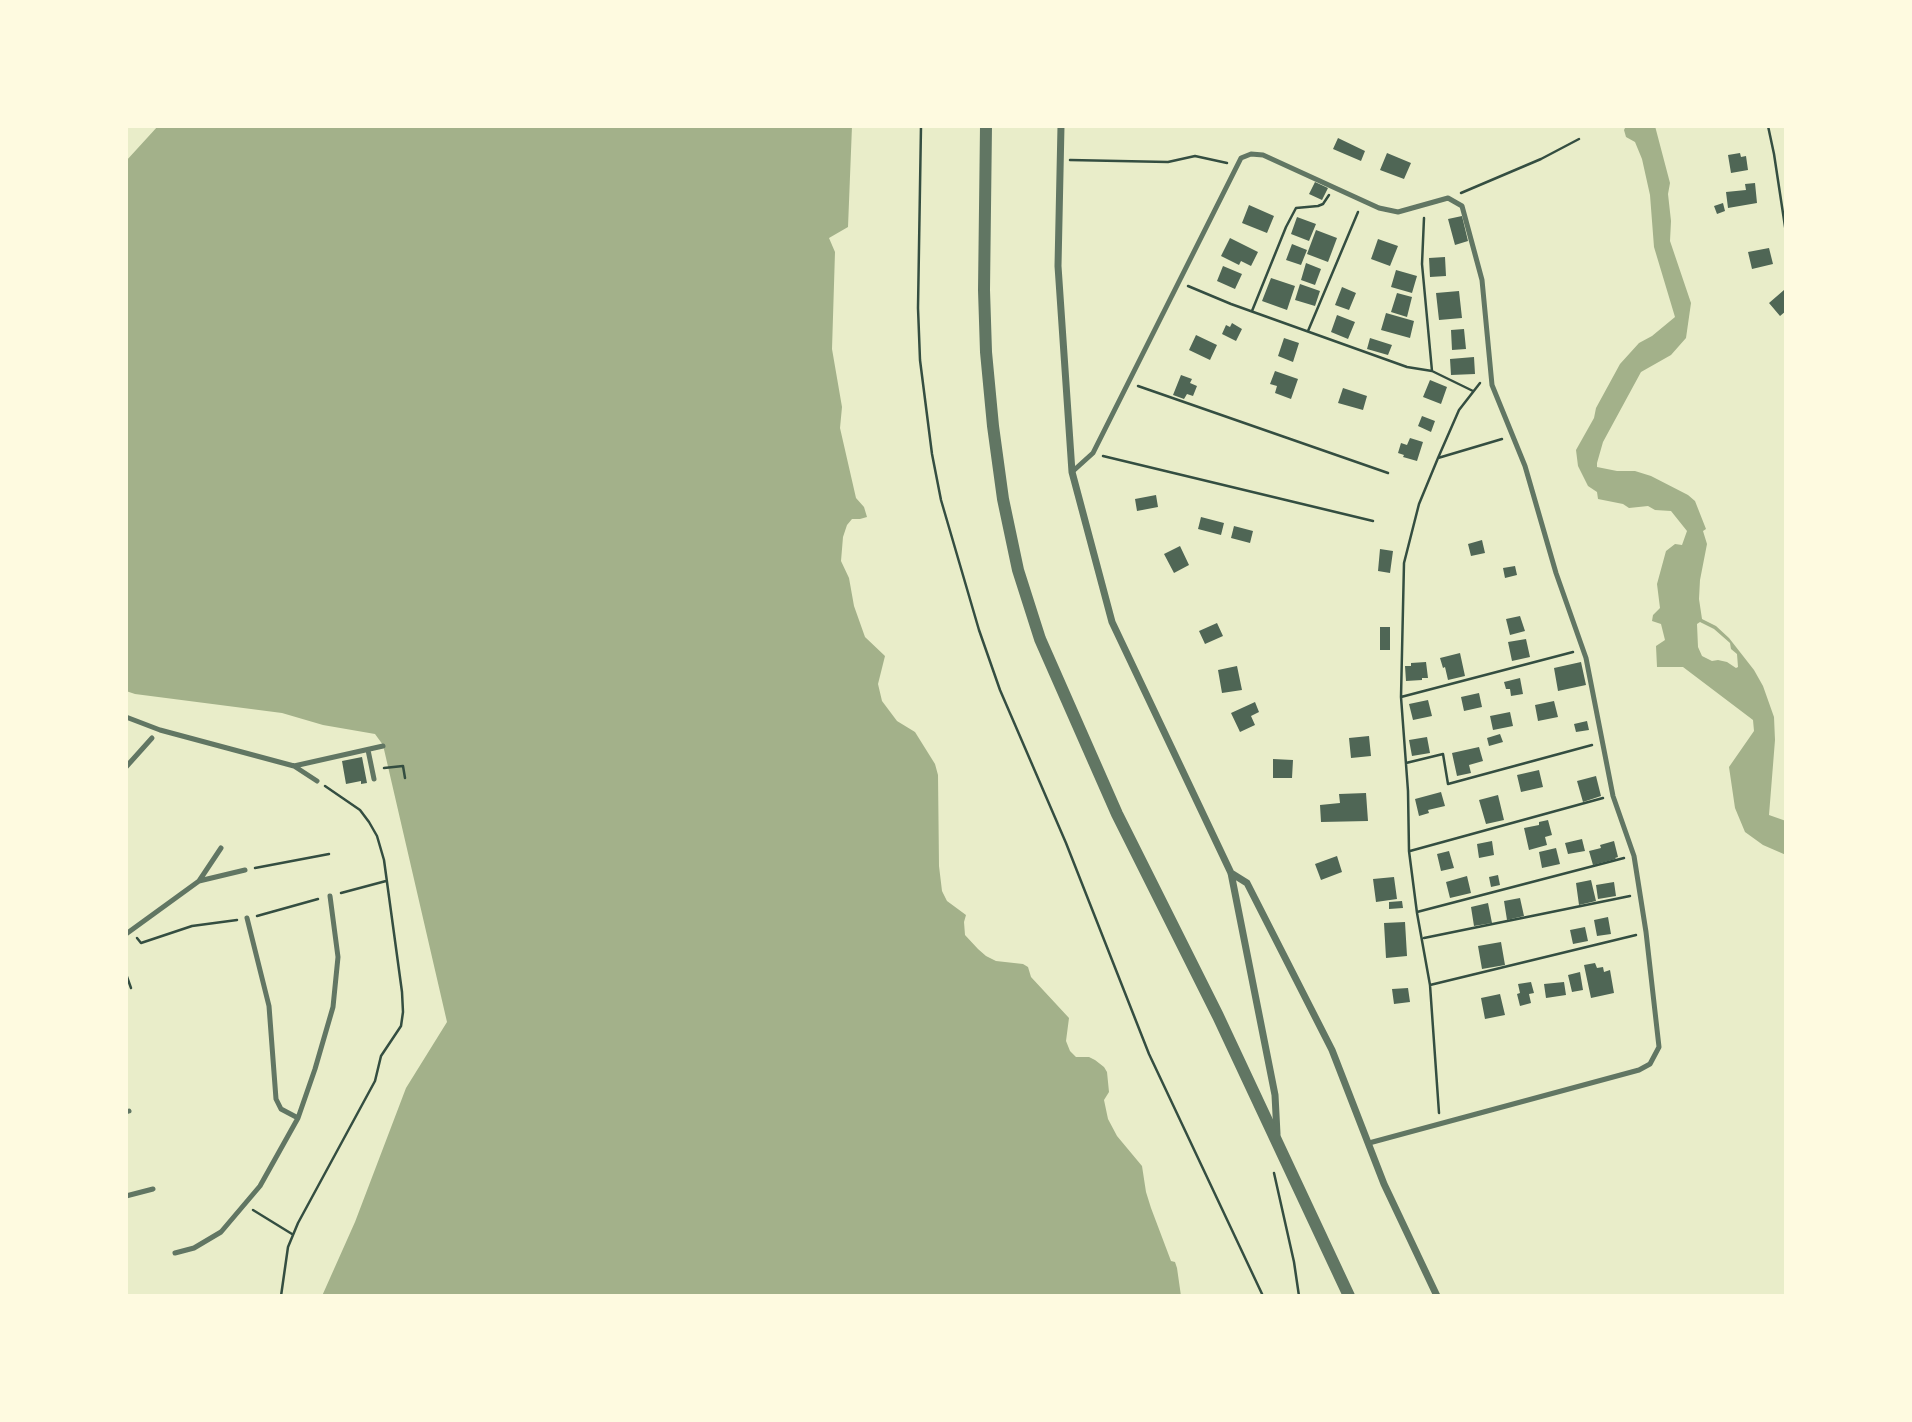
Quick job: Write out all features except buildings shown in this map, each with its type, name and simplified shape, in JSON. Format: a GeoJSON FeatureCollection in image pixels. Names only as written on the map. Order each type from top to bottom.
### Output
{"type":"FeatureCollection","features":[{"type":"Feature","properties":{"kind":"street"},"geometry":{"type":"LineString","coordinates":[[986,126],[986,352],[1003,499],[1018,570],[1040,639],[1117,814],[1212,1004],[1349,1296]]}},
{"type":"Feature","properties":{"kind":"street"},"geometry":{"type":"LineString","coordinates":[[1061,126],[1058,267],[1072,472],[1112,622],[1231,873],[1275,1095],[1277,1145]]}},
{"type":"Feature","properties":{"kind":"street"},"geometry":{"type":"LineString","coordinates":[[1231,873],[1247,883],[1254,895],[1332,1050],[1384,1184],[1437,1296]]}},
{"type":"Feature","properties":{"kind":"lane"},"geometry":{"type":"LineString","coordinates":[[1072,472],[1093,453],[1241,158],[1251,154],[1263,155],[1379,208],[1398,212],[1448,198],[1462,206],[1482,280],[1492,385],[1525,466],[1556,573],[1590,673],[1613,796],[1634,856],[1659,1047],[1650,1064],[1639,1070],[1369,1143]]}},
{"type":"Feature","properties":{"kind":"lane"},"geometry":{"type":"LineString","coordinates":[[126,717],[160,730],[294,766],[317,781]]}},
{"type":"Feature","properties":{"kind":"lane"},"geometry":{"type":"LineString","coordinates":[[126,767],[152,738]]}},
{"type":"Feature","properties":{"kind":"lane"},"geometry":{"type":"LineString","coordinates":[[294,766],[383,746]]}},
{"type":"Feature","properties":{"kind":"lane"},"geometry":{"type":"LineString","coordinates":[[368,750],[374,779]]}},
{"type":"Feature","properties":{"kind":"lane"},"geometry":{"type":"LineString","coordinates":[[126,934],[199,881],[221,848]]}},
{"type":"Feature","properties":{"kind":"lane"},"geometry":{"type":"LineString","coordinates":[[199,881],[245,870]]}},
{"type":"Feature","properties":{"kind":"lane"},"geometry":{"type":"LineString","coordinates":[[176,1254],[194,1248],[221,1231],[260,1186],[298,1118],[333,1007],[338,957],[330,896]]}},
{"type":"Feature","properties":{"kind":"lane"},"geometry":{"type":"LineString","coordinates":[[247,918],[269,1006],[276,1099],[281,1109],[298,1118]]}},
{"type":"Feature","properties":{"kind":"lane"},"geometry":{"type":"LineString","coordinates":[[126,1196],[153,1189]]}},
{"type":"Feature","properties":{"kind":"path"},"geometry":{"type":"LineString","coordinates":[[921,126],[918,308],[920,360],[941,500],[979,630],[1000,690],[1066,842],[1149,1054],[1263,1296]]}},
{"type":"Feature","properties":{"kind":"path"},"geometry":{"type":"LineString","coordinates":[[1768,126],[1786,233]]}},
{"type":"Feature","properties":{"kind":"path"},"geometry":{"type":"LineString","coordinates":[[1448,198],[1541,159],[1579,139]]}},
{"type":"Feature","properties":{"kind":"path"},"geometry":{"type":"LineString","coordinates":[[1060,160],[1168,162],[1195,156],[1237,166]]}},
{"type":"Feature","properties":{"kind":"path"},"geometry":{"type":"LineString","coordinates":[[1252,312],[1296,208],[1323,204],[1333,188]]}},
{"type":"Feature","properties":{"kind":"path"},"geometry":{"type":"LineString","coordinates":[[1308,331],[1362,201]]}},
{"type":"Feature","properties":{"kind":"path"},"geometry":{"type":"LineString","coordinates":[[1424,205],[1422,264],[1432,371]]}},
{"type":"Feature","properties":{"kind":"path"},"geometry":{"type":"LineString","coordinates":[[1179,282],[1252,312],[1408,367],[1432,371],[1473,391]]}},
{"type":"Feature","properties":{"kind":"path"},"geometry":{"type":"LineString","coordinates":[[1440,1125],[1430,985],[1409,851],[1401,697],[1404,563],[1419,504],[1459,410],[1490,369]]}},
{"type":"Feature","properties":{"kind":"path"},"geometry":{"type":"LineString","coordinates":[[1129,382],[1388,473]]}},
{"type":"Feature","properties":{"kind":"path"},"geometry":{"type":"LineString","coordinates":[[1438,458],[1512,436]]}},
{"type":"Feature","properties":{"kind":"path"},"geometry":{"type":"LineString","coordinates":[[1093,453],[1373,521]]}},
{"type":"Feature","properties":{"kind":"path"},"geometry":{"type":"LineString","coordinates":[[1401,697],[1583,650]]}},
{"type":"Feature","properties":{"kind":"path"},"geometry":{"type":"LineString","coordinates":[[1406,762],[1443,754],[1448,784],[1602,742]]}},
{"type":"Feature","properties":{"kind":"path"},"geometry":{"type":"LineString","coordinates":[[383,768],[403,765],[405,778]]}},
{"type":"Feature","properties":{"kind":"path"},"geometry":{"type":"LineString","coordinates":[[281,1296],[288,1247],[293,1235],[375,1081],[381,1056],[401,1026],[403,1012],[384,860],[377,836],[359,810],[317,781]]}},
{"type":"Feature","properties":{"kind":"path"},"geometry":{"type":"LineString","coordinates":[[1409,851],[1613,796]]}},
{"type":"Feature","properties":{"kind":"path"},"geometry":{"type":"LineString","coordinates":[[245,870],[329,854]]}},
{"type":"Feature","properties":{"kind":"path"},"geometry":{"type":"LineString","coordinates":[[1417,912],[1634,856]]}},
{"type":"Feature","properties":{"kind":"path"},"geometry":{"type":"LineString","coordinates":[[1423,938],[1640,894]]}},
{"type":"Feature","properties":{"kind":"path"},"geometry":{"type":"LineString","coordinates":[[1430,985],[1646,932]]}},
{"type":"Feature","properties":{"kind":"path"},"geometry":{"type":"LineString","coordinates":[[126,974],[131,988]]}},
{"type":"Feature","properties":{"kind":"path"},"geometry":{"type":"LineString","coordinates":[[1277,1145],[1274,1177],[1299,1296]]}},
{"type":"Feature","properties":{"kind":"path"},"geometry":{"type":"LineString","coordinates":[[244,1205],[293,1235]]}},
{"type":"Feature","properties":{"kind":"shaded area"},"geometry":{"type":"Polygon","coordinates":[[[158,126],[852,126],[848,227],[829,238],[835,252],[832,349],[842,407],[840,428],[856,498],[864,507],[867,517],[852,519],[847,525],[841,561],[849,578],[854,606],[865,637],[885,656],[878,684],[882,701],[897,721],[915,732],[935,764],[938,775],[939,866],[942,891],[947,901],[966,915],[965,935],[978,949],[996,961],[1028,967],[1031,977],[1069,1018],[1066,1041],[1070,1051],[1076,1057],[1095,1060],[1107,1072],[1109,1092],[1104,1100],[1108,1119],[1117,1136],[1142,1166],[1151,1208],[1171,1261],[1175,1262],[1177,1268],[1181,1296],[322,1296],[355,1222],[406,1088],[447,1022],[383,745],[375,734],[323,725],[282,713],[126,691],[126,161],[158,126]]]}},
{"type":"Feature","properties":{"kind":"shaded area"},"geometry":{"type":"Polygon","coordinates":[[[1626,126],[1655,126],[1670,183],[1670,241],[1691,303],[1686,338],[1671,355],[1641,372],[1603,442],[1597,467],[1635,471],[1651,476],[1695,501],[1706,529],[1703,531],[1707,544],[1700,580],[1702,619],[1716,626],[1729,638],[1754,670],[1774,717],[1775,740],[1769,815],[1786,821],[1786,855],[1763,845],[1745,832],[1735,808],[1729,767],[1754,731],[1753,720],[1683,667],[1657,667],[1656,646],[1665,640],[1661,624],[1652,621],[1653,615],[1660,608],[1657,584],[1666,551],[1675,544],[1682,545],[1687,531],[1671,511],[1655,510],[1648,506],[1629,508],[1623,504],[1598,499],[1597,492],[1588,486],[1578,466],[1576,450],[1620,364],[1639,343],[1675,317],[1654,247],[1650,195],[1642,159],[1635,142],[1626,137],[1626,126]],[[1700,622],[1697,624],[1698,647],[1702,656],[1738,667],[1737,654],[1731,649],[1730,643],[1714,629],[1700,622]]]}}]}
